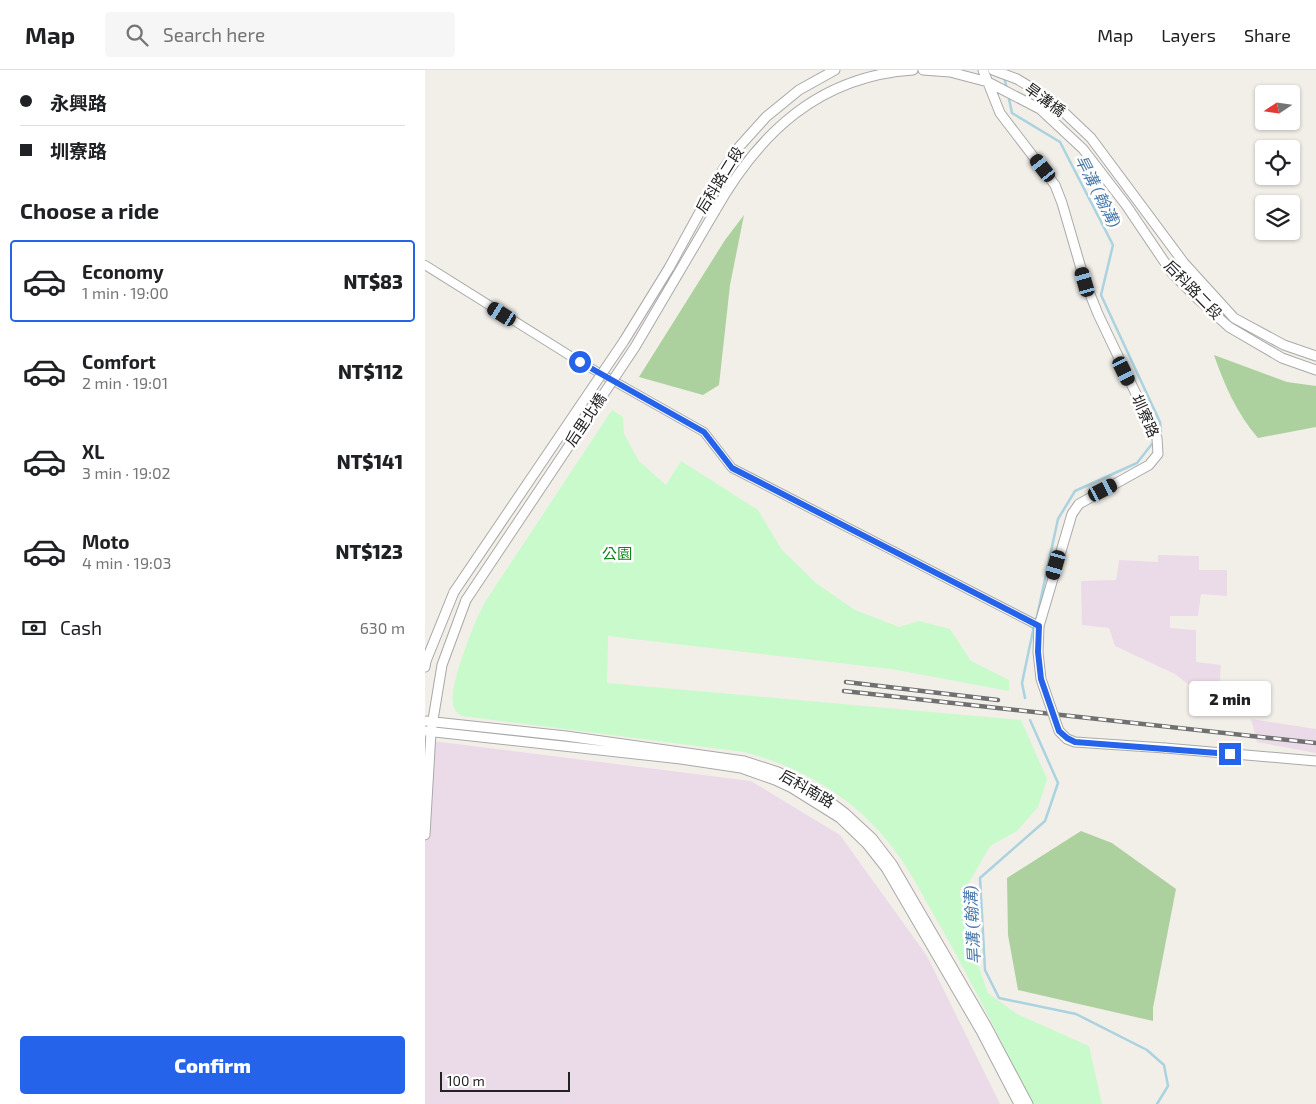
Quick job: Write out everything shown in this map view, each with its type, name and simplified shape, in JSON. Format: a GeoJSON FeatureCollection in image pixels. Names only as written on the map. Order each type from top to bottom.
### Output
{"type":"FeatureCollection","features":[{"type":"Feature","properties":{"kind":"street","name":"后科路二段"},"geometry":{"type":"LineString","coordinates":[[669,268],[724,168],[739,146],[766,117],[799,90],[835,70]]}},
{"type":"Feature","properties":{"kind":"street","name":"后科路二段"},"geometry":{"type":"LineString","coordinates":[[715,211],[735,177],[772,132],[796,112],[825,95],[857,80],[891,71],[913,70]]}},
{"type":"Feature","properties":{"kind":"street"},"geometry":{"type":"LineString","coordinates":[[923,70],[950,72],[988,82]]}},
{"type":"Feature","properties":{"kind":"street","name":"圳寮路"},"geometry":{"type":"LineString","coordinates":[[983,70],[1000,113],[1055,185],[1062,202],[1085,282],[1097,314],[1157,438],[1158,454],[1149,465],[1079,504],[1072,514],[1039,626],[1038,652],[1041,679],[1059,731],[1075,742],[1316,761]]}},
{"type":"Feature","properties":{"kind":"street","name":"旱溝橋"},"geometry":{"type":"LineString","coordinates":[[993,70],[1017,79],[1050,99],[1091,138]]}},
{"type":"Feature","properties":{"kind":"street","name":"旱溝橋"},"geometry":{"type":"LineString","coordinates":[[988,82],[1040,109],[1083,149]]}},
{"type":"Feature","properties":{"kind":"street","name":"后科路二段"},"geometry":{"type":"LineString","coordinates":[[1091,138],[1184,263],[1234,318],[1284,345],[1316,356]]}},
{"type":"Feature","properties":{"kind":"street","name":"后科路二段"},"geometry":{"type":"LineString","coordinates":[[1083,149],[1126,205],[1172,273],[1199,300],[1229,327],[1282,358],[1316,370]]}},
{"type":"Feature","properties":{"kind":"street","name":"后里北橋"},"geometry":{"type":"LineString","coordinates":[[429,721],[442,665],[466,600],[635,346],[715,211]]}},
{"type":"Feature","properties":{"kind":"street"},"geometry":{"type":"LineString","coordinates":[[425,265],[580,362],[704,432],[732,468],[1039,626]]}},
{"type":"Feature","properties":{"kind":"street","name":"后里北橋"},"geometry":{"type":"LineString","coordinates":[[425,667],[454,592],[624,341],[669,268]]}},
{"type":"Feature","properties":{"kind":"street"},"geometry":{"type":"LineString","coordinates":[[425,835],[429,721]]}},
{"type":"Feature","properties":{"kind":"street","name":"后科南路"},"geometry":{"type":"LineString","coordinates":[[429,721],[565,740],[744,761],[779,772],[796,781],[845,813],[872,838],[892,864],[987,1027],[1027,1104]]}},
{"type":"Feature","properties":{"kind":"street","name":"后科南路"},"geometry":{"type":"LineString","coordinates":[[428,731],[565,740],[741,768],[793,788],[840,818],[867,844],[886,868],[981,1031],[1019,1104]]}},
{"type":"Feature","properties":{"kind":"shaded area"},"geometry":{"type":"Polygon","coordinates":[[[1158,555],[1199,556],[1199,570],[1227,570],[1227,596],[1201,594],[1198,616],[1170,616],[1170,628],[1196,630],[1196,662],[1221,665],[1219,692],[1193,688],[1175,674],[1115,646],[1109,628],[1082,625],[1081,581],[1116,580],[1119,560],[1158,562],[1158,555]]]}},
{"type":"Feature","properties":{"kind":"shaded area"},"geometry":{"type":"Polygon","coordinates":[[[1251,719],[1316,729],[1316,753],[1257,742],[1251,719]]]}},
{"type":"Feature","properties":{"kind":"shaded area"},"geometry":{"type":"Polygon","coordinates":[[[425,740],[751,781],[840,835],[927,956],[1000,1104],[425,1104],[425,740]]]}},
{"type":"Feature","properties":{"kind":"green space"},"geometry":{"type":"Polygon","coordinates":[[[744,215],[730,285],[719,385],[703,395],[639,377],[725,240],[744,215]]]}},
{"type":"Feature","properties":{"kind":"green space"},"geometry":{"type":"Polygon","coordinates":[[[1214,355],[1287,382],[1316,386],[1316,427],[1258,438],[1250,429],[1232,398],[1214,355]]]}},
{"type":"Feature","properties":{"kind":"green space","name":"公園"},"geometry":{"type":"Polygon","coordinates":[[[612,410],[623,417],[624,434],[639,461],[666,485],[681,461],[758,510],[782,550],[816,583],[855,610],[899,627],[919,621],[950,629],[971,661],[1009,680],[1009,691],[891,669],[608,636],[607,683],[1021,720],[1047,779],[1038,807],[1017,831],[990,846],[967,886],[977,962],[988,993],[1017,1014],[1089,1046],[1102,1104],[1032,1104],[965,972],[906,867],[878,830],[862,814],[827,787],[787,766],[744,752],[462,716],[456,711],[453,704],[455,683],[469,637],[485,602],[612,410]]]}},
{"type":"Feature","properties":{"kind":"green space"},"geometry":{"type":"Polygon","coordinates":[[[1081,831],[1112,843],[1176,889],[1153,1008],[1153,1021],[1018,990],[1008,935],[1007,878],[1081,831]]]}},
{"type":"Feature","properties":{"kind":"waterway","name":"旱溝 (翰溝)"},"geometry":{"type":"LineString","coordinates":[[1004,77],[1007,89]]}},
{"type":"Feature","properties":{"kind":"waterway","name":"旱溝 (翰溝)"},"geometry":{"type":"LineString","coordinates":[[1008,94],[1012,113],[1060,142],[1113,245],[1101,295],[1160,422],[1161,431],[1158,436]]}},
{"type":"Feature","properties":{"kind":"waterway","name":"旱溝 (翰溝)"},"geometry":{"type":"LineString","coordinates":[[1036,621],[1058,519],[1075,491],[1137,463],[1155,440]]}},
{"type":"Feature","properties":{"kind":"waterway","name":"旱溝 (翰溝)"},"geometry":{"type":"LineString","coordinates":[[1025,698],[1022,683],[1034,626]]}},
{"type":"Feature","properties":{"kind":"waterway","name":"旱溝 (翰溝)"},"geometry":{"type":"LineString","coordinates":[[1030,720],[1058,783],[1045,821],[980,878],[985,970],[999,998],[1076,1014],[1147,1050],[1164,1065],[1168,1086],[1157,1104]]}},
{"type":"Feature","properties":{"kind":"railway"},"geometry":{"type":"LineString","coordinates":[[846,682],[998,700]]}},
{"type":"Feature","properties":{"kind":"railway"},"geometry":{"type":"LineString","coordinates":[[844,691],[1316,743]]}},
{"type":"Feature","properties":{"kind":"route"},"geometry":{"type":"LineString","coordinates":[[580,362],[704,432],[732,468],[1039,626],[1038,652],[1041,679],[1059,731],[1067,738],[1075,742],[1201,750],[1230,754]]}}]}
